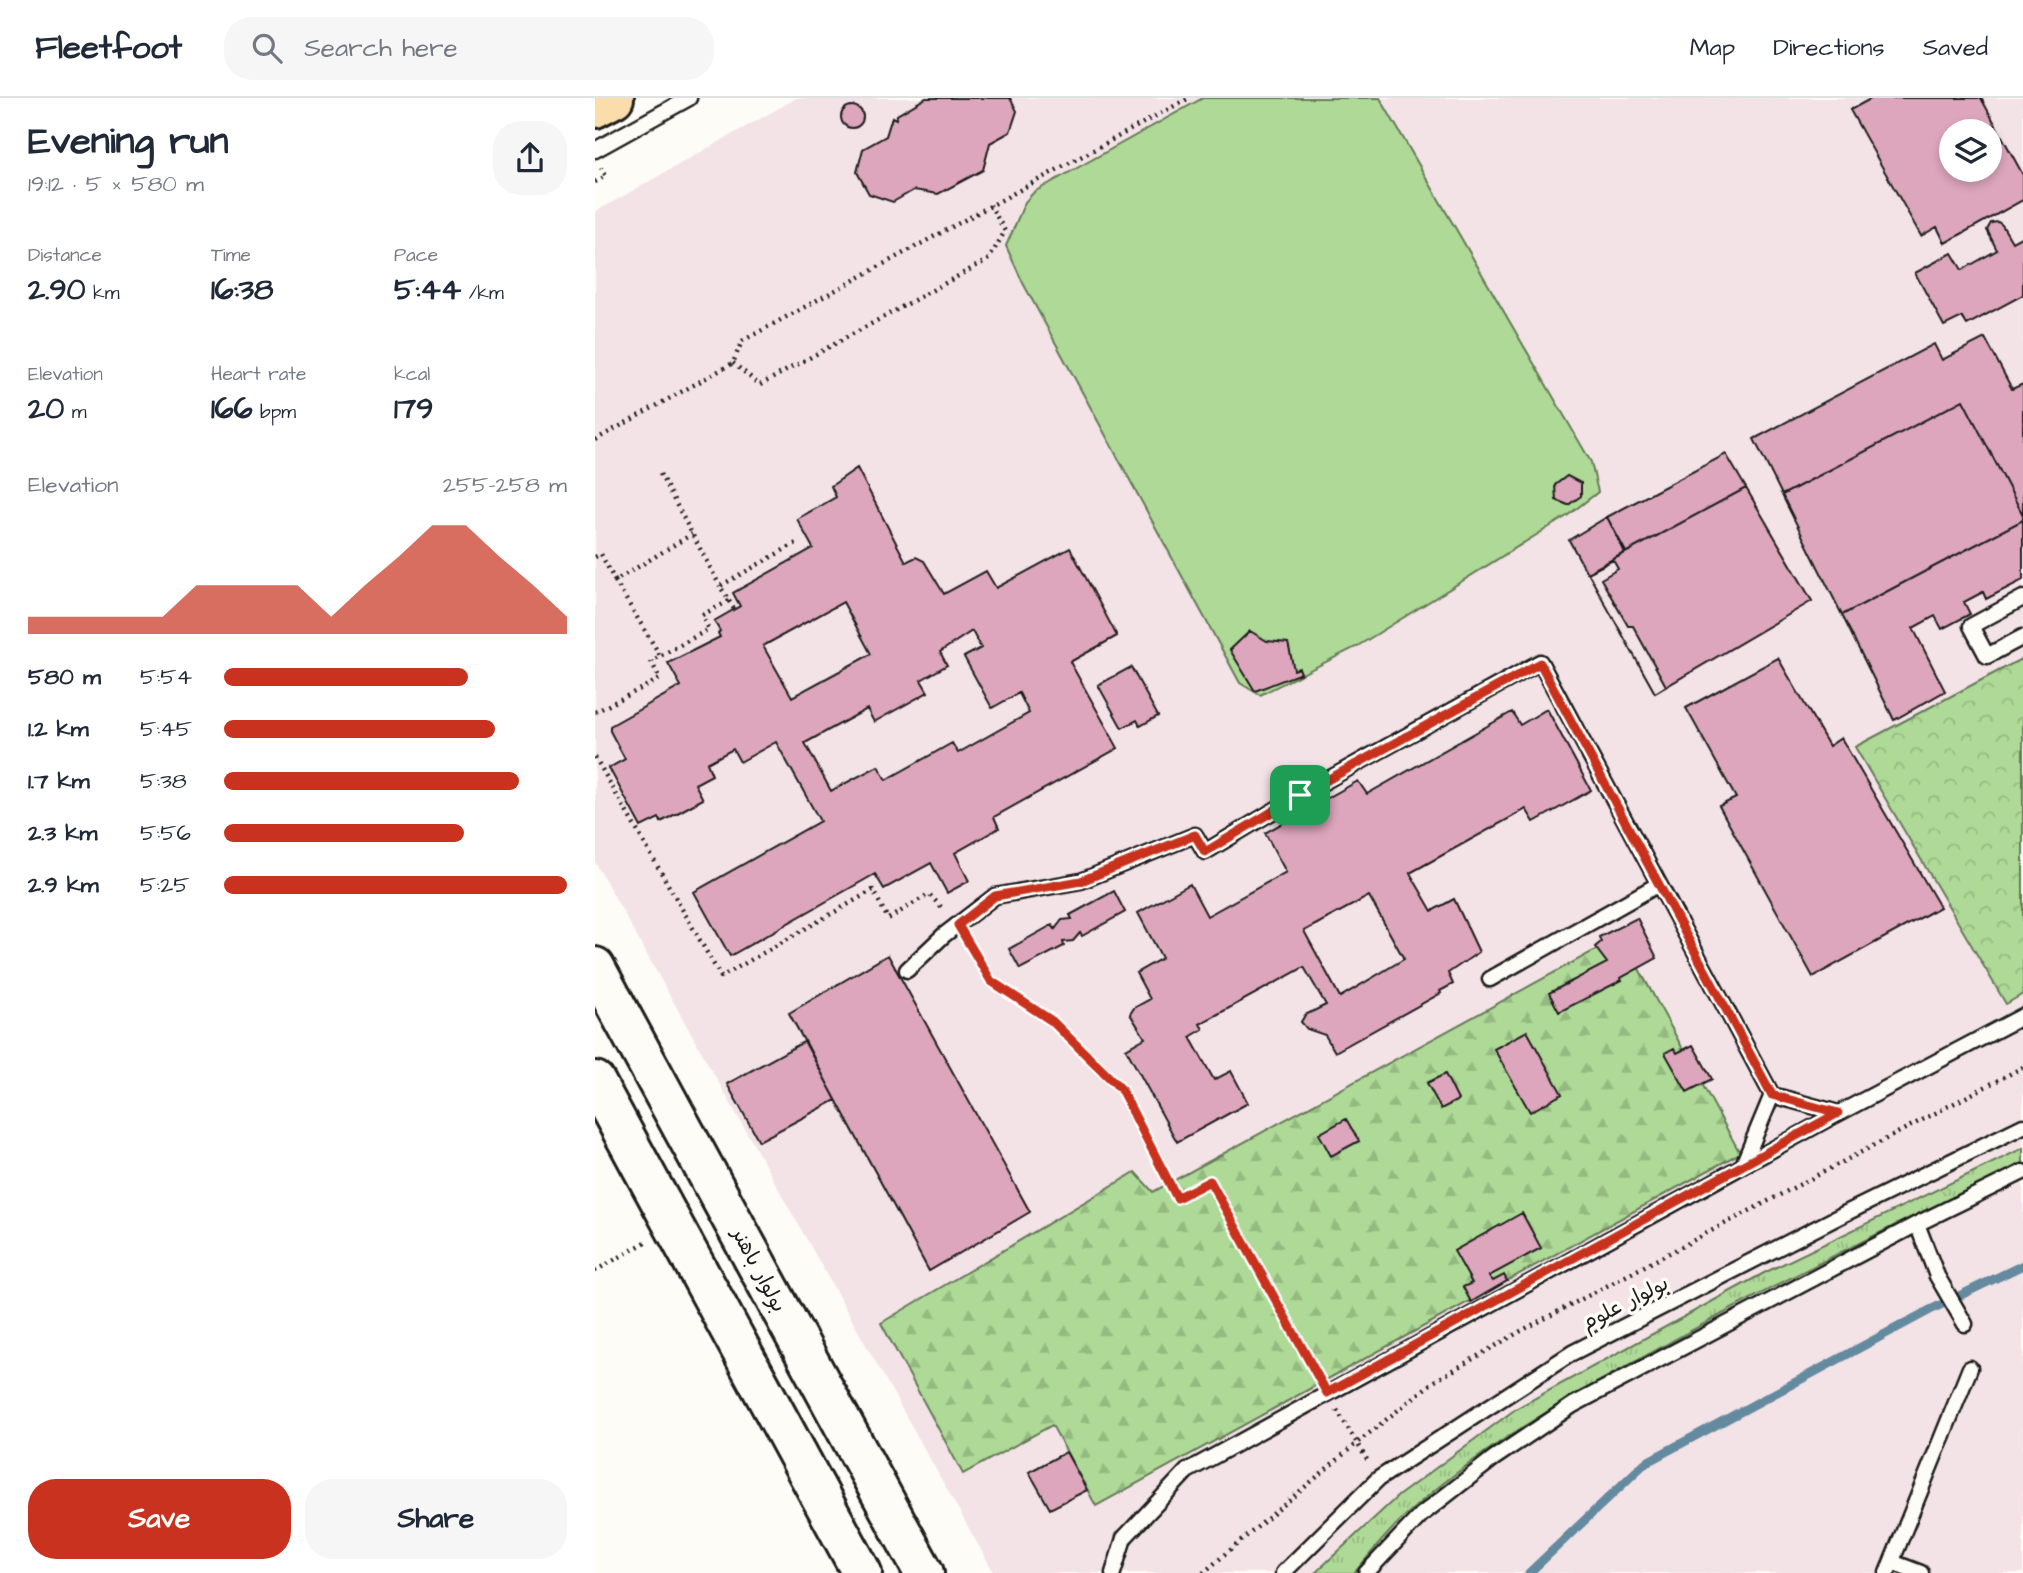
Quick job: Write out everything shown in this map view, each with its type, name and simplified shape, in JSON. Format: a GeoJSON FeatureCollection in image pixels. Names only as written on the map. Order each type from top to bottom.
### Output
{"type":"FeatureCollection","features":[{"type":"Feature","properties":{"kind":"highway"},"geometry":{"type":"LineString","coordinates":[[595,108],[614,98]]}},
{"type":"Feature","properties":{"kind":"street","name":"بولوار باهنر"},"geometry":{"type":"LineString","coordinates":[[595,967],[924,1573]]}},
{"type":"Feature","properties":{"kind":"street"},"geometry":{"type":"LineString","coordinates":[[595,1081],[862,1573]]}},
{"type":"Feature","properties":{"kind":"lane"},"geometry":{"type":"LineString","coordinates":[[595,150],[689,98]]}},
{"type":"Feature","properties":{"kind":"lane"},"geometry":{"type":"LineString","coordinates":[[2023,598],[1971,626],[1987,656],[2023,637]]}},
{"type":"Feature","properties":{"kind":"lane"},"geometry":{"type":"LineString","coordinates":[[907,970],[995,896],[1081,881],[1195,835],[1205,852],[1300,795],[1540,663],[1772,1095],[1838,1113]]}},
{"type":"Feature","properties":{"kind":"lane"},"geometry":{"type":"LineString","coordinates":[[1490,979],[1659,884]]}},
{"type":"Feature","properties":{"kind":"lane"},"geometry":{"type":"LineString","coordinates":[[1113,1573],[1124,1538],[1187,1471],[1838,1113],[2023,1016]]}},
{"type":"Feature","properties":{"kind":"lane"},"geometry":{"type":"LineString","coordinates":[[1743,1166],[1772,1095]]}},
{"type":"Feature","properties":{"kind":"lane","name":"بولوار علوم"},"geometry":{"type":"LineString","coordinates":[[1283,1573],[1378,1479],[1572,1353],[1842,1214],[2023,1126]]}},
{"type":"Feature","properties":{"kind":"lane"},"geometry":{"type":"LineString","coordinates":[[1366,1573],[1421,1515],[1494,1458],[1573,1405],[1917,1223],[2023,1172]]}},
{"type":"Feature","properties":{"kind":"lane"},"geometry":{"type":"LineString","coordinates":[[1917,1223],[1937,1276],[1965,1324]]}},
{"type":"Feature","properties":{"kind":"lane"},"geometry":{"type":"LineString","coordinates":[[1921,1573],[1890,1568],[1970,1368]]}},
{"type":"Feature","properties":{"kind":"path"},"geometry":{"type":"LineString","coordinates":[[595,440],[733,363],[742,341],[1189,98]]}},
{"type":"Feature","properties":{"kind":"path"},"geometry":{"type":"LineString","coordinates":[[595,169],[600,166],[606,176],[595,182]]}},
{"type":"Feature","properties":{"kind":"path"},"geometry":{"type":"LineString","coordinates":[[733,363],[760,385],[989,259],[1005,231],[990,205]]}},
{"type":"Feature","properties":{"kind":"path"},"geometry":{"type":"LineString","coordinates":[[660,474],[734,609]]}},
{"type":"Feature","properties":{"kind":"path"},"geometry":{"type":"LineString","coordinates":[[615,581],[692,534]]}},
{"type":"Feature","properties":{"kind":"path"},"geometry":{"type":"LineString","coordinates":[[720,586],[798,542]]}},
{"type":"Feature","properties":{"kind":"path"},"geometry":{"type":"LineString","coordinates":[[595,557],[601,554],[661,657]]}},
{"type":"Feature","properties":{"kind":"path"},"geometry":{"type":"LineString","coordinates":[[595,712],[660,679],[651,661],[709,629],[702,615],[729,601]]}},
{"type":"Feature","properties":{"kind":"path"},"geometry":{"type":"LineString","coordinates":[[595,757],[721,977],[873,890],[888,919],[929,894],[958,925],[991,981],[1052,1021],[1121,1089],[1177,1198],[1210,1181],[1327,1393],[1378,1479]]}},
{"type":"Feature","properties":{"kind":"path"},"geometry":{"type":"LineString","coordinates":[[1203,1573],[1433,1382],[1521,1331],[2023,1067]]}},
{"type":"Feature","properties":{"kind":"path"},"geometry":{"type":"LineString","coordinates":[[595,1270],[674,1226]]}},
{"type":"Feature","properties":{"kind":"shaded area"},"geometry":{"type":"Polygon","coordinates":[[[797,98],[2023,98],[2023,1573],[994,1573],[595,862],[595,212],[797,98]]]}},
{"type":"Feature","properties":{"kind":"green space"},"geometry":{"type":"Polygon","coordinates":[[[1203,98],[1380,98],[1591,462],[1598,492],[1567,516],[1356,647],[1260,695],[1240,683],[1023,283],[1006,246],[1025,202],[1034,192],[1203,98]]]}},
{"type":"Feature","properties":{"kind":"green space"},"geometry":{"type":"Polygon","coordinates":[[[2023,658],[2023,994],[2006,1004],[1855,747],[2023,658]]]}},
{"type":"Feature","properties":{"kind":"green space"},"geometry":{"type":"Polygon","coordinates":[[[1621,936],[1740,1153],[1096,1506],[1052,1425],[963,1474],[881,1323],[1135,1172],[1153,1192],[1621,936]]]}},
{"type":"Feature","properties":{"kind":"green space"},"geometry":{"type":"Polygon","coordinates":[[[2023,1148],[2023,1164],[1770,1289],[1546,1412],[1446,1481],[1407,1514],[1354,1573],[1315,1573],[1398,1496],[1517,1408],[1764,1273],[2023,1148]]]}},
{"type":"Feature","properties":{"kind":"building"},"geometry":{"type":"Polygon","coordinates":[[[926,98],[1010,98],[1017,111],[1010,132],[990,143],[983,170],[938,194],[914,190],[893,202],[869,194],[857,172],[863,149],[886,136],[892,117],[896,119],[897,115],[926,98]]]}},
{"type":"Feature","properties":{"kind":"building"},"geometry":{"type":"Polygon","coordinates":[[[1872,98],[1981,98],[1992,119],[1939,119],[1939,182],[2002,182],[2002,136],[2023,175],[2023,200],[1945,243],[1937,227],[1921,236],[1850,110],[1872,98]]]}},
{"type":"Feature","properties":{"kind":"building"},"geometry":{"type":"Polygon","coordinates":[[[848,106],[856,106],[863,113],[863,121],[856,128],[848,128],[841,121],[841,113],[848,106]]]}},
{"type":"Feature","properties":{"kind":"building"},"geometry":{"type":"Polygon","coordinates":[[[1998,222],[2012,242],[2023,236],[2023,295],[1967,325],[1962,317],[1944,326],[1915,273],[1952,253],[1962,270],[1997,250],[1987,230],[1991,223],[1998,222]]]}},
{"type":"Feature","properties":{"kind":"building"},"geometry":{"type":"Polygon","coordinates":[[[1985,338],[2012,389],[2023,384],[2023,515],[1963,400],[1782,495],[1754,439],[1934,344],[1942,360],[1985,338]]]}},
{"type":"Feature","properties":{"kind":"building"},"geometry":{"type":"Polygon","coordinates":[[[1963,400],[2023,515],[2023,520],[1842,615],[1782,495],[1963,400]]]}},
{"type":"Feature","properties":{"kind":"building"},"geometry":{"type":"Polygon","coordinates":[[[1726,454],[1746,488],[1625,553],[1607,517],[1726,454]]]}},
{"type":"Feature","properties":{"kind":"building"},"geometry":{"type":"Polygon","coordinates":[[[857,468],[906,562],[916,557],[924,561],[944,594],[986,571],[996,588],[1070,548],[1117,636],[1070,662],[1118,748],[994,817],[999,828],[955,853],[969,881],[947,893],[931,863],[884,889],[875,874],[730,956],[694,892],[820,821],[776,742],[740,762],[733,749],[707,763],[712,775],[695,784],[703,799],[661,822],[659,818],[641,827],[609,768],[625,759],[610,726],[681,686],[668,663],[720,637],[720,631],[714,621],[740,606],[733,593],[813,548],[797,519],[836,497],[831,486],[857,468]],[[843,602],[763,646],[792,697],[871,654],[843,602]],[[972,631],[940,652],[947,665],[921,680],[928,692],[874,722],[867,709],[805,743],[831,791],[878,766],[886,780],[952,743],[958,753],[1029,713],[1019,693],[992,708],[964,657],[981,648],[972,631]]]}},
{"type":"Feature","properties":{"kind":"building"},"geometry":{"type":"Polygon","coordinates":[[[1567,476],[1581,483],[1581,496],[1568,505],[1556,500],[1555,485],[1567,476]]]}},
{"type":"Feature","properties":{"kind":"building"},"geometry":{"type":"Polygon","coordinates":[[[1746,488],[1812,601],[1655,693],[1588,573],[1746,488]]]}},
{"type":"Feature","properties":{"kind":"building"},"geometry":{"type":"Polygon","coordinates":[[[1607,517],[1626,552],[1587,573],[1569,540],[1607,517]]]}},
{"type":"Feature","properties":{"kind":"building"},"geometry":{"type":"Polygon","coordinates":[[[2023,520],[2023,580],[1986,599],[1983,592],[1964,602],[1970,614],[1942,629],[1935,616],[1913,628],[1945,691],[1894,720],[1842,615],[2023,520]]]}},
{"type":"Feature","properties":{"kind":"building"},"geometry":{"type":"Polygon","coordinates":[[[1613,560],[1618,569],[1601,579],[1628,626],[1633,626],[1666,686],[1655,693],[1588,573],[1613,560]]]}},
{"type":"Feature","properties":{"kind":"building"},"geometry":{"type":"Polygon","coordinates":[[[1250,631],[1267,641],[1288,643],[1294,670],[1299,668],[1301,673],[1255,691],[1230,650],[1250,631]]]}},
{"type":"Feature","properties":{"kind":"building"},"geometry":{"type":"Polygon","coordinates":[[[1778,658],[1829,746],[1841,738],[1940,907],[1813,977],[1719,806],[1736,798],[1686,708],[1778,658]]]}},
{"type":"Feature","properties":{"kind":"building"},"geometry":{"type":"Polygon","coordinates":[[[1131,667],[1158,716],[1140,726],[1137,720],[1122,728],[1098,685],[1131,667]]]}},
{"type":"Feature","properties":{"kind":"building"},"geometry":{"type":"Polygon","coordinates":[[[1547,709],[1591,790],[1534,822],[1526,809],[1410,873],[1432,911],[1454,899],[1479,952],[1448,973],[1453,984],[1335,1052],[1325,1035],[1307,1029],[1301,1022],[1305,1015],[1326,1005],[1304,967],[1200,1024],[1203,1029],[1190,1037],[1214,1080],[1231,1071],[1248,1103],[1177,1142],[1126,1049],[1145,1038],[1130,1014],[1134,1008],[1150,999],[1136,973],[1162,958],[1138,913],[1190,884],[1207,916],[1286,872],[1265,833],[1358,781],[1367,794],[1512,712],[1520,725],[1547,709]],[[1369,896],[1304,931],[1340,997],[1404,959],[1369,896]]]}},
{"type":"Feature","properties":{"kind":"building"},"geometry":{"type":"Polygon","coordinates":[[[1114,891],[1125,912],[1082,936],[1080,933],[1073,941],[1063,942],[1064,946],[1020,969],[1009,949],[1052,925],[1055,929],[1062,920],[1072,919],[1070,915],[1114,891]]]}},
{"type":"Feature","properties":{"kind":"building"},"geometry":{"type":"Polygon","coordinates":[[[1637,918],[1657,958],[1621,978],[1622,980],[1559,1012],[1549,993],[1607,963],[1595,947],[1601,942],[1599,937],[1637,918]]]}},
{"type":"Feature","properties":{"kind":"building"},"geometry":{"type":"Polygon","coordinates":[[[888,955],[1030,1212],[929,1271],[789,1013],[888,955]]]}},
{"type":"Feature","properties":{"kind":"building"},"geometry":{"type":"Polygon","coordinates":[[[1527,1031],[1562,1094],[1530,1112],[1494,1049],[1527,1031]]]}},
{"type":"Feature","properties":{"kind":"building"},"geometry":{"type":"Polygon","coordinates":[[[805,1041],[836,1100],[759,1141],[727,1084],[805,1041]]]}},
{"type":"Feature","properties":{"kind":"building"},"geometry":{"type":"Polygon","coordinates":[[[1693,1045],[1712,1079],[1687,1092],[1665,1053],[1674,1048],[1677,1053],[1693,1045]]]}},
{"type":"Feature","properties":{"kind":"building"},"geometry":{"type":"Polygon","coordinates":[[[1445,1074],[1458,1100],[1441,1109],[1427,1083],[1445,1074]]]}},
{"type":"Feature","properties":{"kind":"building"},"geometry":{"type":"Polygon","coordinates":[[[1346,1119],[1359,1141],[1331,1156],[1319,1134],[1346,1119]]]}},
{"type":"Feature","properties":{"kind":"building"},"geometry":{"type":"Polygon","coordinates":[[[1522,1213],[1541,1248],[1489,1276],[1493,1281],[1504,1275],[1507,1281],[1471,1302],[1463,1287],[1472,1283],[1454,1251],[1522,1213]]]}},
{"type":"Feature","properties":{"kind":"building"},"geometry":{"type":"Polygon","coordinates":[[[1066,1452],[1087,1490],[1050,1509],[1029,1472],[1066,1452]]]}},
{"type":"Feature","properties":{"kind":"waterway"},"geometry":{"type":"LineString","coordinates":[[1529,1573],[1645,1463],[1930,1310],[2023,1265]]}},
{"type":"Feature","properties":{"kind":"route"},"geometry":{"type":"LineString","coordinates":[[1540,663],[1772,1095],[1838,1113],[1327,1393],[1210,1181],[1177,1198],[1121,1089],[1052,1021],[991,981],[958,925],[995,896],[1081,881],[1195,835],[1205,852],[1300,795],[1540,663]]}}]}
